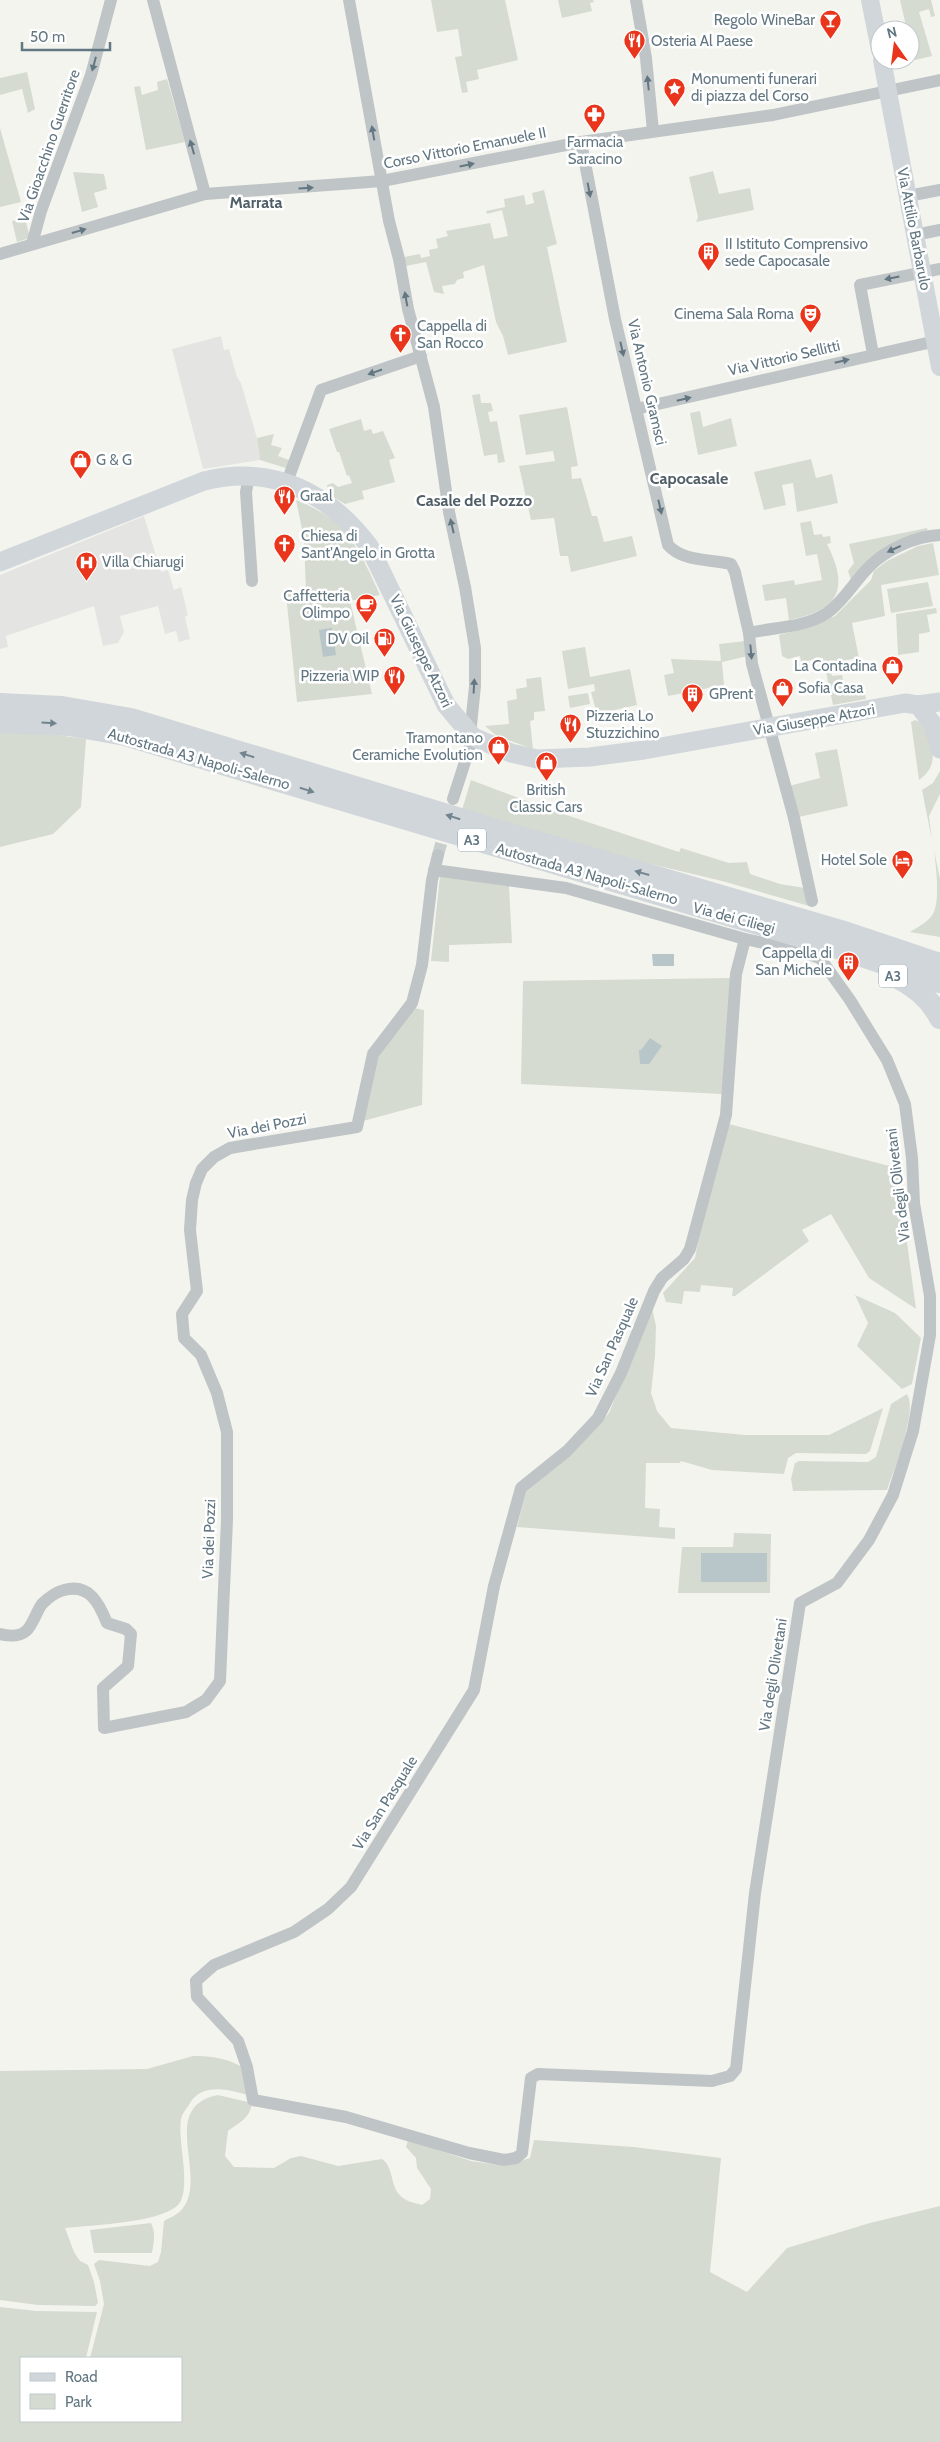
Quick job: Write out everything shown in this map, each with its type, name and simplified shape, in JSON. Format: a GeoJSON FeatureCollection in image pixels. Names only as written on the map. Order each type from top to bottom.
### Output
{"type":"FeatureCollection","features":[{"type":"Feature","properties":{"kind":"highway","name":"Autostrada A3 Napoli-Salerno"},"geometry":{"type":"LineString","coordinates":[[0,704],[62,707],[131,719],[676,883],[841,930],[940,964]]}},
{"type":"Feature","properties":{"kind":"highway","name":"Autostrada A3 Napoli-Salerno"},"geometry":{"type":"LineString","coordinates":[[0,722],[69,725],[125,735],[825,952],[940,982]]}},
{"type":"Feature","properties":{"kind":"highway"},"geometry":{"type":"LineString","coordinates":[[676,883],[738,894],[940,948]]}},
{"type":"Feature","properties":{"kind":"highway","name":"A3"},"geometry":{"type":"LineString","coordinates":[[825,952],[913,986],[928,999],[940,1018]]}},
{"type":"Feature","properties":{"kind":"main road","name":"Via Giuseppe Atzori"},"geometry":{"type":"LineString","coordinates":[[0,562],[189,485],[217,477],[250,476],[287,482],[337,510],[354,526],[370,546],[439,694],[472,736],[511,754],[537,759],[558,759],[644,750],[905,703],[918,705],[940,702]]}},
{"type":"Feature","properties":{"kind":"main road"},"geometry":{"type":"LineString","coordinates":[[918,705],[929,717],[939,739]]}},
{"type":"Feature","properties":{"kind":"street","name":"Via Gioacchino Guerritore"},"geometry":{"type":"LineString","coordinates":[[32,244],[41,211],[91,75],[111,0]]}},
{"type":"Feature","properties":{"kind":"street"},"geometry":{"type":"LineString","coordinates":[[153,0],[205,194]]}},
{"type":"Feature","properties":{"kind":"street"},"geometry":{"type":"LineString","coordinates":[[349,0],[382,181],[408,309],[434,407],[449,512],[462,568],[475,648],[472,736],[453,800]]}},
{"type":"Feature","properties":{"kind":"street"},"geometry":{"type":"LineString","coordinates":[[636,0],[646,58],[653,132]]}},
{"type":"Feature","properties":{"kind":"street"},"geometry":{"type":"LineString","coordinates":[[870,0],[874,20]]}},
{"type":"Feature","properties":{"kind":"street","name":"Via Attilio Barbarulo"},"geometry":{"type":"LineString","coordinates":[[884,70],[937,341],[940,367]]}},
{"type":"Feature","properties":{"kind":"street","name":"Corso Vittorio Emanuele II"},"geometry":{"type":"LineString","coordinates":[[0,254],[205,194],[382,181],[581,142],[773,115],[940,80]]}},
{"type":"Feature","properties":{"kind":"street","name":"Via Antonio Gramsci"},"geometry":{"type":"LineString","coordinates":[[581,142],[615,319],[668,545],[674,552],[686,557],[730,564],[735,572],[749,633],[752,664],[770,727]]}},
{"type":"Feature","properties":{"kind":"street"},"geometry":{"type":"LineString","coordinates":[[908,196],[940,190]]}},
{"type":"Feature","properties":{"kind":"street"},"geometry":{"type":"LineString","coordinates":[[915,235],[940,230]]}},
{"type":"Feature","properties":{"kind":"street"},"geometry":{"type":"LineString","coordinates":[[873,354],[860,284],[940,269]]}},
{"type":"Feature","properties":{"kind":"street","name":"Via Vittorio Sellitti"},"geometry":{"type":"LineString","coordinates":[[636,409],[937,341]]}},
{"type":"Feature","properties":{"kind":"street"},"geometry":{"type":"LineString","coordinates":[[287,482],[321,390],[421,356]]}},
{"type":"Feature","properties":{"kind":"street"},"geometry":{"type":"LineString","coordinates":[[250,476],[246,492],[252,580]]}},
{"type":"Feature","properties":{"kind":"street"},"geometry":{"type":"LineString","coordinates":[[749,633],[791,626],[817,618],[842,600],[869,566],[884,554],[918,540],[940,535]]}},
{"type":"Feature","properties":{"kind":"street"},"geometry":{"type":"LineString","coordinates":[[770,727],[812,902]]}},
{"type":"Feature","properties":{"kind":"street","name":"Via dei Pozzi"},"geometry":{"type":"LineString","coordinates":[[0,1634],[18,1635],[26,1630],[44,1603],[55,1592],[73,1587],[83,1589],[94,1596],[107,1623],[126,1628],[132,1634],[128,1666],[103,1688],[104,1728],[186,1712],[206,1700],[220,1681],[227,1520],[227,1432],[217,1393],[201,1355],[184,1338],[182,1314],[197,1291],[190,1230],[192,1200],[196,1183],[202,1168],[214,1157],[230,1148],[357,1127],[373,1054],[412,1003],[422,965],[434,870],[438,855]]}},
{"type":"Feature","properties":{"kind":"street","name":"Via dei Ciliegi"},"geometry":{"type":"LineString","coordinates":[[434,870],[566,888],[745,939],[792,949],[825,952]]}},
{"type":"Feature","properties":{"kind":"street","name":"Via San Pasquale"},"geometry":{"type":"LineString","coordinates":[[730,2076],[712,2081],[691,2081],[538,2074],[531,2078],[522,2153],[516,2158],[504,2160],[469,2153],[346,2118],[253,2100],[250,2080],[238,2041],[197,1997],[196,1981],[214,1965],[294,1932],[328,1909],[351,1887],[474,1690],[494,1586],[521,1488],[568,1450],[598,1418],[621,1373],[654,1291],[662,1278],[684,1260],[690,1249],[726,1115],[736,974],[745,939]]}},
{"type":"Feature","properties":{"kind":"street","name":"Via degli Olivetani"},"geometry":{"type":"LineString","coordinates":[[730,2076],[736,2069],[755,1893],[800,1603],[837,1583],[870,1540],[893,1495],[914,1431],[930,1335],[929,1288],[914,1203],[912,1158],[904,1104],[887,1060],[825,952]]}},
{"type":"Feature","properties":{"kind":"shaded area"},"geometry":{"type":"Polygon","coordinates":[[[221,336],[224,350],[229,349],[237,377],[241,383],[257,438],[260,460],[203,469],[172,349],[221,336]]]}},
{"type":"Feature","properties":{"kind":"shaded area","name":"Villa Chiarugi"},"geometry":{"type":"Polygon","coordinates":[[[144,516],[161,572],[168,570],[174,590],[181,587],[188,615],[185,617],[190,639],[179,642],[176,631],[165,634],[158,606],[120,616],[124,632],[118,643],[103,646],[94,606],[6,636],[8,647],[0,649],[0,575],[144,516]]]}},
{"type":"Feature","properties":{"kind":"shaded area"},"geometry":{"type":"Polygon","coordinates":[[[332,628],[336,655],[323,657],[319,630],[332,628]]]}},
{"type":"Feature","properties":{"kind":"shaded area"},"geometry":{"type":"Polygon","coordinates":[[[652,954],[674,954],[674,966],[653,966],[652,954]]]}},
{"type":"Feature","properties":{"kind":"shaded area"},"geometry":{"type":"Polygon","coordinates":[[[650,1038],[662,1046],[649,1064],[640,1064],[639,1050],[650,1038]]]}},
{"type":"Feature","properties":{"kind":"shaded area"},"geometry":{"type":"Polygon","coordinates":[[[701,1553],[767,1553],[767,1582],[701,1582],[701,1553]]]}},
{"type":"Feature","properties":{"kind":"green space"},"geometry":{"type":"Polygon","coordinates":[[[431,0],[505,0],[518,60],[477,70],[479,79],[466,82],[468,92],[462,93],[455,57],[462,56],[458,29],[437,32],[431,0]]]}},
{"type":"Feature","properties":{"kind":"green space"},"geometry":{"type":"Polygon","coordinates":[[[558,0],[593,0],[594,2],[590,3],[592,11],[562,18],[558,0]]]}},
{"type":"Feature","properties":{"kind":"green space"},"geometry":{"type":"Polygon","coordinates":[[[900,0],[931,0],[935,16],[931,17],[929,9],[919,12],[932,56],[920,59],[920,20],[905,20],[900,0]]]}},
{"type":"Feature","properties":{"kind":"green space"},"geometry":{"type":"Polygon","coordinates":[[[27,72],[35,109],[28,113],[22,89],[0,95],[0,78],[27,72]]]}},
{"type":"Feature","properties":{"kind":"green space"},"geometry":{"type":"Polygon","coordinates":[[[167,79],[185,142],[146,150],[134,87],[140,86],[142,95],[158,90],[157,82],[167,79]]]}},
{"type":"Feature","properties":{"kind":"green space"},"geometry":{"type":"Polygon","coordinates":[[[0,128],[21,202],[0,207],[0,128]]]}},
{"type":"Feature","properties":{"kind":"green space"},"geometry":{"type":"Polygon","coordinates":[[[713,171],[719,194],[750,188],[754,210],[696,222],[698,217],[689,177],[713,171]]]}},
{"type":"Feature","properties":{"kind":"green space"},"geometry":{"type":"Polygon","coordinates":[[[73,172],[104,174],[107,189],[94,193],[98,207],[82,212],[73,172]]]}},
{"type":"Feature","properties":{"kind":"green space"},"geometry":{"type":"Polygon","coordinates":[[[544,190],[557,244],[547,247],[567,342],[508,355],[503,336],[496,322],[484,265],[463,272],[464,278],[457,280],[455,284],[442,286],[444,294],[434,292],[426,262],[406,266],[404,257],[420,254],[421,258],[430,256],[429,250],[438,248],[436,239],[448,236],[446,231],[490,223],[494,239],[508,236],[502,210],[487,214],[486,211],[505,207],[504,199],[524,195],[526,205],[534,203],[532,193],[544,190]]]}},
{"type":"Feature","properties":{"kind":"green space"},"geometry":{"type":"Polygon","coordinates":[[[25,218],[30,238],[17,242],[12,221],[25,218]]]}},
{"type":"Feature","properties":{"kind":"green space"},"geometry":{"type":"Polygon","coordinates":[[[480,394],[481,403],[491,403],[493,411],[488,412],[490,422],[497,421],[505,462],[498,463],[497,454],[484,456],[472,395],[480,394]]]}},
{"type":"Feature","properties":{"kind":"green space"},"geometry":{"type":"Polygon","coordinates":[[[567,407],[578,466],[571,467],[572,479],[581,478],[592,516],[597,516],[604,542],[632,536],[637,556],[571,572],[568,556],[560,556],[554,518],[531,520],[519,466],[555,461],[553,451],[526,455],[519,415],[567,407]]]}},
{"type":"Feature","properties":{"kind":"green space"},"geometry":{"type":"Polygon","coordinates":[[[700,411],[703,427],[731,418],[737,446],[698,455],[690,413],[700,411]]]}},
{"type":"Feature","properties":{"kind":"green space"},"geometry":{"type":"Polygon","coordinates":[[[361,419],[364,431],[371,429],[373,434],[383,431],[395,458],[389,460],[395,482],[362,491],[364,499],[345,504],[329,494],[327,485],[333,483],[338,487],[352,483],[349,475],[347,476],[329,429],[361,419]]]}},
{"type":"Feature","properties":{"kind":"green space"},"geometry":{"type":"Polygon","coordinates":[[[274,434],[271,445],[282,448],[278,456],[292,461],[289,469],[260,460],[257,438],[274,434]]]}},
{"type":"Feature","properties":{"kind":"green space"},"geometry":{"type":"Polygon","coordinates":[[[811,459],[816,478],[832,474],[838,503],[797,512],[793,483],[782,485],[786,505],[764,510],[754,472],[811,459]]]}},
{"type":"Feature","properties":{"kind":"green space"},"geometry":{"type":"Polygon","coordinates":[[[296,500],[328,517],[349,537],[365,563],[380,595],[350,601],[372,694],[297,702],[286,594],[306,592],[304,539],[296,500]]]}},
{"type":"Feature","properties":{"kind":"green space"},"geometry":{"type":"Polygon","coordinates":[[[811,521],[814,535],[830,536],[831,543],[827,544],[838,574],[838,586],[835,596],[829,604],[806,616],[789,620],[786,598],[765,601],[762,585],[794,580],[795,585],[822,580],[817,554],[806,556],[800,523],[811,521]]]}},
{"type":"Feature","properties":{"kind":"green space"},"geometry":{"type":"Polygon","coordinates":[[[927,528],[929,537],[898,547],[853,586],[848,571],[854,563],[849,544],[927,528]]]}},
{"type":"Feature","properties":{"kind":"green space"},"geometry":{"type":"Polygon","coordinates":[[[933,543],[939,575],[881,585],[885,616],[852,623],[859,658],[829,663],[832,676],[842,675],[844,687],[863,683],[866,699],[833,705],[823,658],[801,662],[800,656],[788,659],[782,656],[779,635],[811,627],[835,616],[871,580],[874,571],[887,561],[918,546],[933,543]]]}},
{"type":"Feature","properties":{"kind":"green space"},"geometry":{"type":"Polygon","coordinates":[[[928,582],[933,606],[891,613],[887,589],[928,582]]]}},
{"type":"Feature","properties":{"kind":"green space"},"geometry":{"type":"Polygon","coordinates":[[[936,608],[937,613],[927,615],[930,632],[919,634],[919,652],[898,655],[896,614],[936,608]]]}},
{"type":"Feature","properties":{"kind":"green space"},"geometry":{"type":"Polygon","coordinates":[[[746,641],[748,656],[722,662],[724,685],[668,696],[664,675],[674,673],[671,659],[721,661],[719,644],[746,641]]]}},
{"type":"Feature","properties":{"kind":"green space"},"geometry":{"type":"Polygon","coordinates":[[[585,647],[590,677],[630,669],[637,705],[597,714],[591,692],[595,691],[594,684],[568,689],[562,651],[585,647]]]}},
{"type":"Feature","properties":{"kind":"green space"},"geometry":{"type":"Polygon","coordinates":[[[541,677],[545,711],[534,712],[534,720],[530,721],[533,749],[497,736],[485,726],[509,724],[507,701],[517,699],[516,689],[527,687],[526,679],[541,677]]]}},
{"type":"Feature","properties":{"kind":"green space"},"geometry":{"type":"Polygon","coordinates":[[[588,693],[590,704],[570,708],[568,696],[588,693]]]}},
{"type":"Feature","properties":{"kind":"green space"},"geometry":{"type":"Polygon","coordinates":[[[915,720],[925,724],[933,755],[930,768],[919,780],[911,722],[915,720]]]}},
{"type":"Feature","properties":{"kind":"green space"},"geometry":{"type":"Polygon","coordinates":[[[0,732],[50,734],[86,739],[81,807],[53,834],[0,847],[0,732]]]}},
{"type":"Feature","properties":{"kind":"green space"},"geometry":{"type":"Polygon","coordinates":[[[837,749],[848,806],[794,818],[785,787],[820,778],[815,753],[837,749]]]}},
{"type":"Feature","properties":{"kind":"green space"},"geometry":{"type":"Polygon","coordinates":[[[940,771],[940,794],[929,816],[932,840],[922,790],[933,783],[940,771]]]}},
{"type":"Feature","properties":{"kind":"green space"},"geometry":{"type":"Polygon","coordinates":[[[471,780],[551,810],[679,852],[681,848],[729,863],[747,862],[750,874],[780,884],[805,888],[809,906],[722,881],[630,859],[462,810],[471,780]]]}},
{"type":"Feature","properties":{"kind":"green space"},"geometry":{"type":"Polygon","coordinates":[[[934,850],[940,879],[940,937],[910,932],[927,921],[936,906],[937,890],[934,850]]]}},
{"type":"Feature","properties":{"kind":"green space"},"geometry":{"type":"Polygon","coordinates":[[[440,876],[509,886],[512,943],[449,945],[449,962],[431,961],[440,876]]]}},
{"type":"Feature","properties":{"kind":"green space"},"geometry":{"type":"Polygon","coordinates":[[[731,978],[722,1094],[521,1084],[523,981],[731,978]]]}},
{"type":"Feature","properties":{"kind":"green space"},"geometry":{"type":"Polygon","coordinates":[[[414,1008],[424,1010],[422,1105],[363,1121],[377,1056],[414,1008]]]}},
{"type":"Feature","properties":{"kind":"green space"},"geometry":{"type":"Polygon","coordinates":[[[729,1124],[897,1168],[916,1309],[869,1278],[831,1214],[802,1230],[809,1241],[735,1296],[732,1296],[733,1288],[701,1285],[700,1292],[684,1291],[682,1304],[666,1302],[663,1293],[695,1258],[703,1216],[729,1124]]]}},
{"type":"Feature","properties":{"kind":"green space"},"geometry":{"type":"Polygon","coordinates":[[[855,1295],[895,1313],[921,1338],[912,1384],[902,1389],[857,1346],[868,1323],[855,1295]]]}},
{"type":"Feature","properties":{"kind":"green space"},"geometry":{"type":"Polygon","coordinates":[[[652,1308],[656,1326],[651,1393],[657,1411],[671,1428],[745,1435],[829,1435],[883,1408],[870,1451],[866,1454],[796,1453],[788,1458],[784,1474],[712,1470],[681,1461],[680,1463],[646,1463],[645,1508],[660,1509],[659,1527],[675,1528],[675,1539],[517,1527],[526,1492],[572,1454],[609,1413],[652,1308]]]}},
{"type":"Feature","properties":{"kind":"green space"},"geometry":{"type":"Polygon","coordinates":[[[907,1394],[910,1402],[910,1413],[904,1441],[887,1490],[793,1491],[791,1479],[795,1463],[799,1461],[868,1462],[876,1457],[891,1404],[907,1394]]]}},
{"type":"Feature","properties":{"kind":"green space"},"geometry":{"type":"Polygon","coordinates":[[[734,1533],[771,1534],[770,1593],[678,1593],[682,1547],[733,1547],[734,1533]]]}},
{"type":"Feature","properties":{"kind":"green space"},"geometry":{"type":"Polygon","coordinates":[[[193,2056],[220,2058],[233,2062],[245,2069],[250,2096],[218,2089],[202,2092],[196,2096],[183,2113],[180,2128],[184,2189],[182,2199],[177,2206],[168,2212],[140,2220],[65,2228],[74,2252],[80,2261],[88,2265],[98,2303],[95,2306],[38,2305],[0,2300],[0,2071],[147,2069],[193,2056]]]}},
{"type":"Feature","properties":{"kind":"green space"},"geometry":{"type":"Polygon","coordinates":[[[218,2095],[252,2103],[246,2117],[228,2131],[225,2156],[234,2167],[274,2168],[291,2158],[301,2156],[338,2166],[382,2159],[389,2167],[399,2194],[407,2200],[422,2205],[430,2199],[431,2189],[417,2168],[416,2158],[406,2147],[408,2140],[471,2161],[505,2166],[530,2158],[534,2140],[634,2147],[721,2158],[710,2272],[747,2292],[787,2248],[870,2223],[940,2206],[940,2442],[0,2442],[0,2307],[37,2311],[97,2312],[86,2357],[20,2357],[20,2422],[182,2422],[182,2357],[90,2357],[104,2304],[100,2281],[94,2264],[99,2260],[150,2266],[158,2262],[161,2252],[164,2221],[177,2214],[183,2208],[189,2194],[191,2178],[187,2127],[191,2113],[200,2102],[218,2095]]]}},
{"type":"Feature","properties":{"kind":"green space"},"geometry":{"type":"Polygon","coordinates":[[[151,2223],[154,2234],[152,2253],[94,2253],[90,2230],[151,2223]]]}},
{"type":"Feature","properties":{"kind":"tunnel"},"geometry":{"type":"LineString","coordinates":[[438,855],[446,826]]}},
{"type":"Feature","properties":{"kind":"place","name":"Regolo WineBar"},"geometry":{"type":"Point","coordinates":[831,39]}},
{"type":"Feature","properties":{"kind":"place","name":"Osteria Al Paese"},"geometry":{"type":"Point","coordinates":[635,60]}},
{"type":"Feature","properties":{"kind":"place","name":"Monumenti funerari di piazza del Corso"},"geometry":{"type":"Point","coordinates":[675,107]}},
{"type":"Feature","properties":{"kind":"place","name":"Farmacia Saracino"},"geometry":{"type":"Point","coordinates":[595,133]}},
{"type":"Feature","properties":{"kind":"place","name":"II Istituto Comprensivo sede Capocasale"},"geometry":{"type":"Point","coordinates":[709,272]}},
{"type":"Feature","properties":{"kind":"place","name":"Cinema Sala Roma"},"geometry":{"type":"Point","coordinates":[810,333]}},
{"type":"Feature","properties":{"kind":"place","name":"Cappella di San Rocco"},"geometry":{"type":"Point","coordinates":[401,354]}},
{"type":"Feature","properties":{"kind":"place","name":"G & G"},"geometry":{"type":"Point","coordinates":[80,479]}},
{"type":"Feature","properties":{"kind":"place","name":"Graal"},"geometry":{"type":"Point","coordinates":[284,515]}},
{"type":"Feature","properties":{"kind":"place","name":"Chiesa di Sant'Angelo in Grotta"},"geometry":{"type":"Point","coordinates":[285,564]}},
{"type":"Feature","properties":{"kind":"place","name":"Villa Chiarugi"},"geometry":{"type":"Point","coordinates":[86,581]}},
{"type":"Feature","properties":{"kind":"place","name":"Caffetteria Olimpo"},"geometry":{"type":"Point","coordinates":[366,624]}},
{"type":"Feature","properties":{"kind":"place","name":"DV Oil"},"geometry":{"type":"Point","coordinates":[385,658]}},
{"type":"Feature","properties":{"kind":"place","name":"La Contadina"},"geometry":{"type":"Point","coordinates":[893,685]}},
{"type":"Feature","properties":{"kind":"place","name":"Pizzeria WIP"},"geometry":{"type":"Point","coordinates":[395,695]}},
{"type":"Feature","properties":{"kind":"place","name":"Sofia Casa"},"geometry":{"type":"Point","coordinates":[782,707]}},
{"type":"Feature","properties":{"kind":"place","name":"GPrent"},"geometry":{"type":"Point","coordinates":[693,713]}},
{"type":"Feature","properties":{"kind":"place","name":"Pizzeria Lo Stuzzichino"},"geometry":{"type":"Point","coordinates":[570,744]}},
{"type":"Feature","properties":{"kind":"place","name":"Tramontano Ceramiche Evolution"},"geometry":{"type":"Point","coordinates":[499,766]}},
{"type":"Feature","properties":{"kind":"place","name":"British Classic Cars"},"geometry":{"type":"Point","coordinates":[546,781]}},
{"type":"Feature","properties":{"kind":"place","name":"Hotel Sole"},"geometry":{"type":"Point","coordinates":[903,879]}},
{"type":"Feature","properties":{"kind":"place","name":"Cappella di San Michele"},"geometry":{"type":"Point","coordinates":[848,981]}},
{"type":"Feature","properties":{"kind":"district","name":"Marrata"},"geometry":{"type":"Point","coordinates":[256,202]}},
{"type":"Feature","properties":{"kind":"district","name":"Capocasale"},"geometry":{"type":"Point","coordinates":[689,478]}},
{"type":"Feature","properties":{"kind":"district","name":"Casale del Pozzo"},"geometry":{"type":"Point","coordinates":[474,500]}}]}
